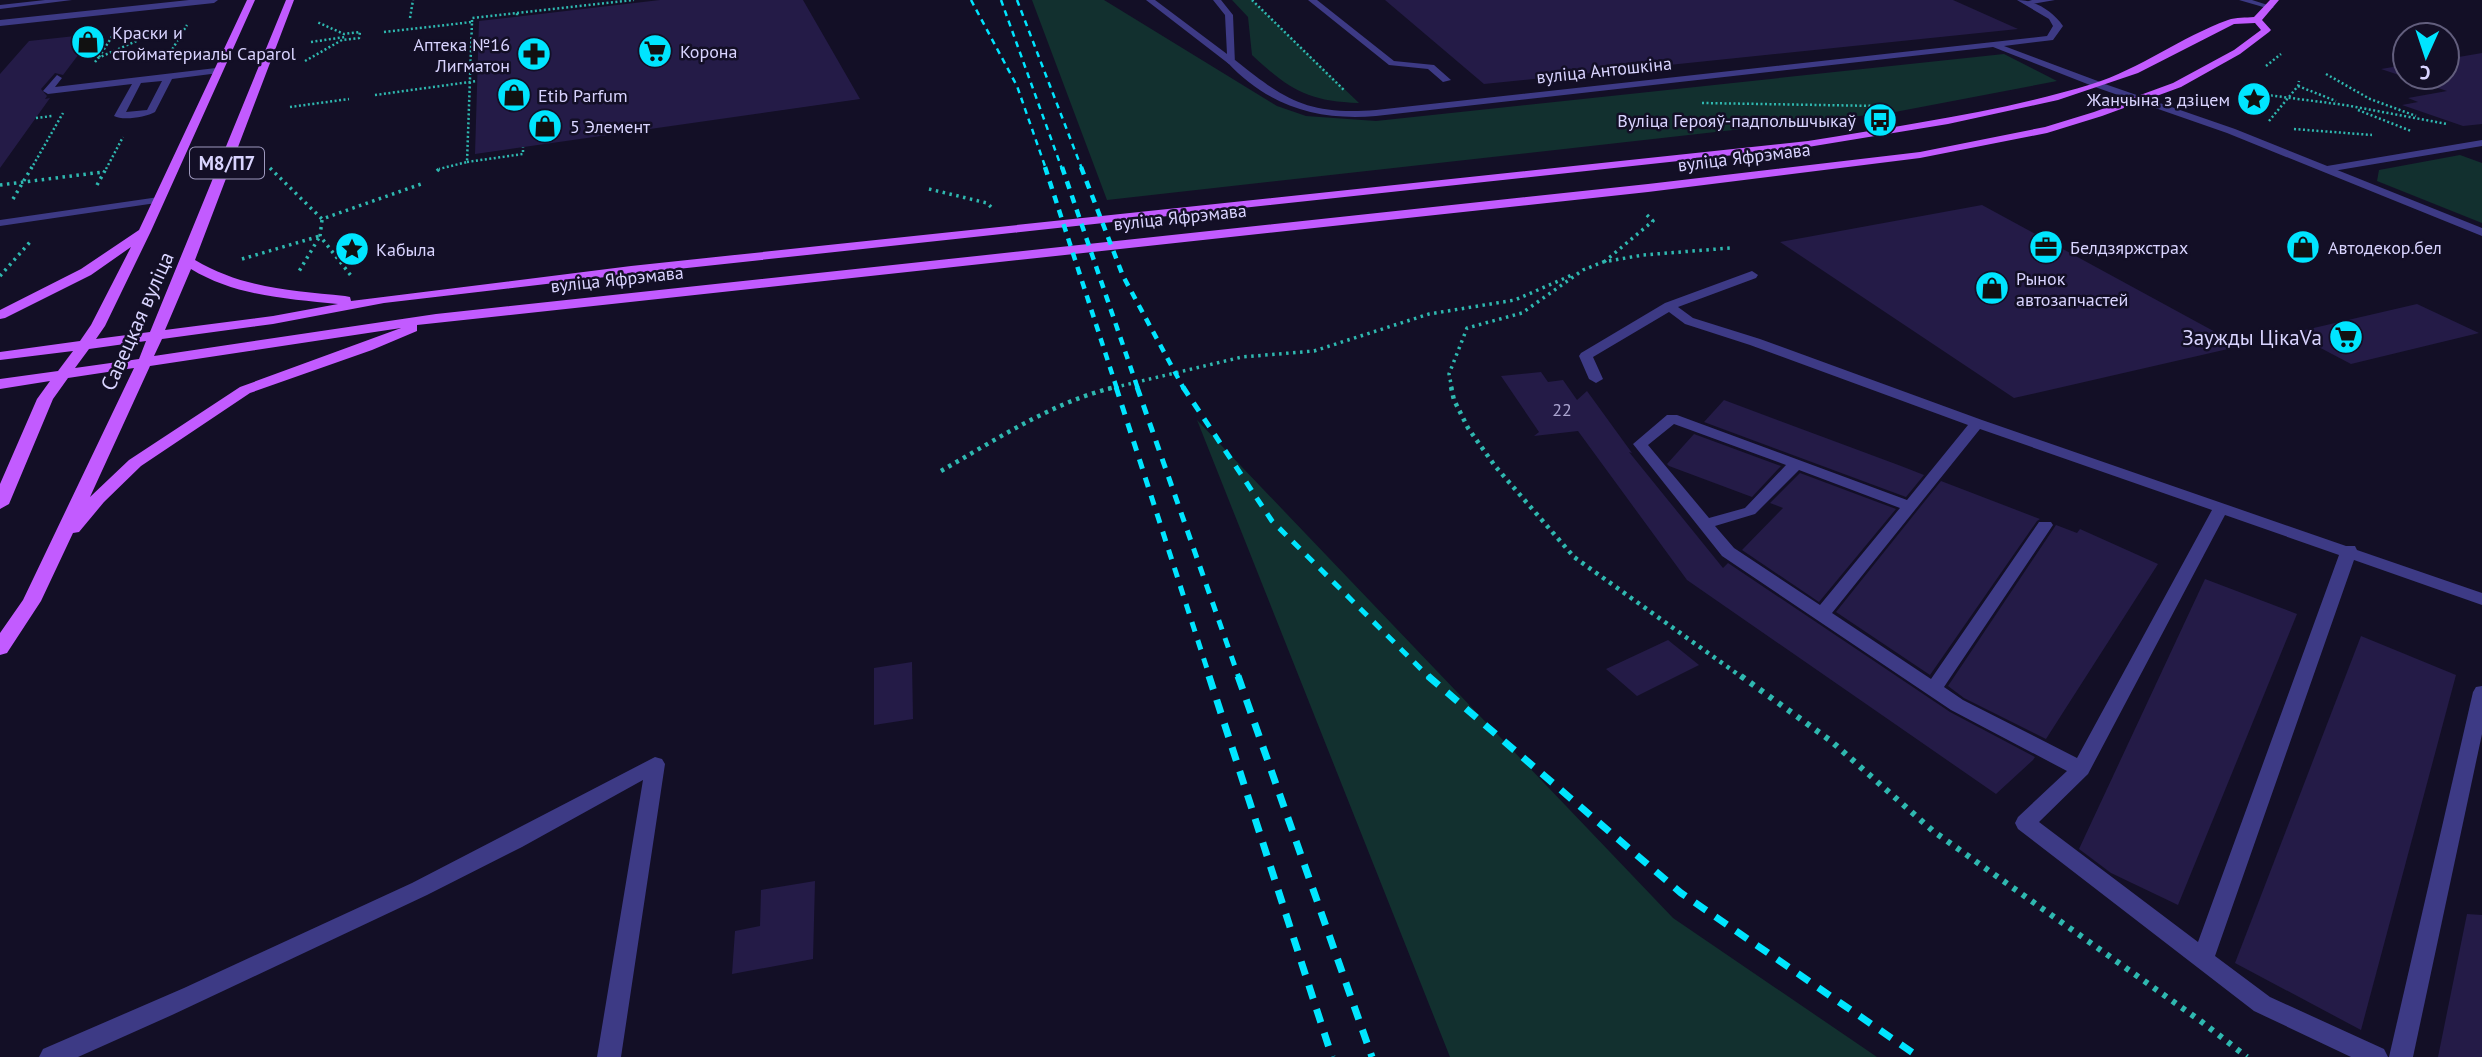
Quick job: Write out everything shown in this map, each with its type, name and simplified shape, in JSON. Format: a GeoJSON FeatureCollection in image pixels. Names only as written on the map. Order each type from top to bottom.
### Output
{"type":"FeatureCollection","features":[{"type":"Feature","properties":{"kind":"main road","name":"Савецкая вуліца"},"geometry":{"type":"LineString","coordinates":[[0,504],[46,399],[98,326],[145,232],[216,71],[251,0]]}},
{"type":"Feature","properties":{"kind":"main road","name":"Савецкая вуліца"},"geometry":{"type":"LineString","coordinates":[[0,648],[32,601],[145,363],[290,0]]}},
{"type":"Feature","properties":{"kind":"main road","name":"вуліца Яфрэмава"},"geometry":{"type":"LineString","coordinates":[[0,356],[273,320],[384,299],[1808,144],[1995,113],[2099,85],[2134,71],[2232,21],[2257,20],[2272,3]]}},
{"type":"Feature","properties":{"kind":"main road","name":"вуліца Яфрэмава"},"geometry":{"type":"LineString","coordinates":[[0,384],[436,317],[1648,188],[1920,155],[2047,130],[2177,85],[2237,52],[2266,30],[2257,20]]}},
{"type":"Feature","properties":{"kind":"main road"},"geometry":{"type":"LineString","coordinates":[[0,316],[86,272],[145,232]]}},
{"type":"Feature","properties":{"kind":"main road"},"geometry":{"type":"LineString","coordinates":[[881,244],[897,246],[902,255],[896,263],[883,268]]}},
{"type":"Feature","properties":{"kind":"main road"},"geometry":{"type":"LineString","coordinates":[[188,261],[199,269],[261,293],[348,300],[384,299]]}},
{"type":"Feature","properties":{"kind":"main road"},"geometry":{"type":"LineString","coordinates":[[58,546],[98,498],[135,463],[245,390],[367,347],[436,317]]}},
{"type":"Feature","properties":{"kind":"main road"},"geometry":{"type":"LineString","coordinates":[[0,463],[5,466],[11,478]]}},
{"type":"Feature","properties":{"kind":"street"},"geometry":{"type":"LineString","coordinates":[[0,23],[214,0]]}},
{"type":"Feature","properties":{"kind":"street","name":"вуліца Антошкіна"},"geometry":{"type":"LineString","coordinates":[[1232,62],[1280,100],[1304,108],[1348,115],[2050,38],[2058,26],[2052,17],[2024,1]]}},
{"type":"Feature","properties":{"kind":"street","name":"вуліца Антошкіна"},"geometry":{"type":"LineString","coordinates":[[1994,45],[2099,85]]}},
{"type":"Feature","properties":{"kind":"street"},"geometry":{"type":"LineString","coordinates":[[2099,85],[2327,169],[2482,232]]}},
{"type":"Feature","properties":{"kind":"lane"},"geometry":{"type":"LineString","coordinates":[[0,1],[8,0]]}},
{"type":"Feature","properties":{"kind":"lane"},"geometry":{"type":"LineString","coordinates":[[0,7],[68,0]]}},
{"type":"Feature","properties":{"kind":"lane"},"geometry":{"type":"LineString","coordinates":[[1150,0],[1232,62]]}},
{"type":"Feature","properties":{"kind":"lane"},"geometry":{"type":"LineString","coordinates":[[1217,0],[1229,15],[1232,62]]}},
{"type":"Feature","properties":{"kind":"lane"},"geometry":{"type":"LineString","coordinates":[[1312,0],[1392,63],[1431,67],[1446,80]]}},
{"type":"Feature","properties":{"kind":"lane"},"geometry":{"type":"LineString","coordinates":[[2024,1],[2051,0]]}},
{"type":"Feature","properties":{"kind":"lane"},"geometry":{"type":"LineString","coordinates":[[2243,0],[2272,3]]}},
{"type":"Feature","properties":{"kind":"lane"},"geometry":{"type":"LineString","coordinates":[[57,78],[48,91],[216,71]]}},
{"type":"Feature","properties":{"kind":"lane"},"geometry":{"type":"LineString","coordinates":[[138,81],[120,116],[150,112],[168,78]]}},
{"type":"Feature","properties":{"kind":"lane"},"geometry":{"type":"LineString","coordinates":[[2327,169],[2482,143]]}},
{"type":"Feature","properties":{"kind":"lane"},"geometry":{"type":"LineString","coordinates":[[0,223],[159,200]]}},
{"type":"Feature","properties":{"kind":"lane"},"geometry":{"type":"LineString","coordinates":[[1596,379],[1586,356],[1669,306],[1752,275]]}},
{"type":"Feature","properties":{"kind":"lane"},"geometry":{"type":"LineString","coordinates":[[1669,306],[1689,321],[2349,550],[2482,599]]}},
{"type":"Feature","properties":{"kind":"lane"},"geometry":{"type":"LineString","coordinates":[[1910,506],[1672,418],[1640,444],[1728,552],[1957,705],[2081,769]]}},
{"type":"Feature","properties":{"kind":"lane"},"geometry":{"type":"LineString","coordinates":[[1823,613],[1977,423]]}},
{"type":"Feature","properties":{"kind":"lane"},"geometry":{"type":"LineString","coordinates":[[1705,524],[1750,511],[1796,464]]}},
{"type":"Feature","properties":{"kind":"lane"},"geometry":{"type":"LineString","coordinates":[[2221,507],[2081,769],[2025,823],[2262,1004],[2376,1057]]}},
{"type":"Feature","properties":{"kind":"lane"},"geometry":{"type":"LineString","coordinates":[[1933,689],[2045,525]]}},
{"type":"Feature","properties":{"kind":"lane"},"geometry":{"type":"LineString","coordinates":[[2203,959],[2349,550]]}},
{"type":"Feature","properties":{"kind":"lane"},"geometry":{"type":"LineString","coordinates":[[2402,1057],[2482,692]]}},
{"type":"Feature","properties":{"kind":"lane"},"geometry":{"type":"LineString","coordinates":[[51,1057],[110,1033],[429,886],[588,803],[654,764],[609,1057]]}},
{"type":"Feature","properties":{"kind":"path"},"geometry":{"type":"LineString","coordinates":[[410,18],[413,0]]}},
{"type":"Feature","properties":{"kind":"path"},"geometry":{"type":"LineString","coordinates":[[467,162],[472,18],[634,0]]}},
{"type":"Feature","properties":{"kind":"path"},"geometry":{"type":"LineString","coordinates":[[1252,0],[1350,96]]}},
{"type":"Feature","properties":{"kind":"path"},"geometry":{"type":"LineString","coordinates":[[317,22],[344,34],[360,32],[359,36]]}},
{"type":"Feature","properties":{"kind":"path"},"geometry":{"type":"LineString","coordinates":[[384,32],[472,22]]}},
{"type":"Feature","properties":{"kind":"path"},"geometry":{"type":"LineString","coordinates":[[408,30],[409,24]]}},
{"type":"Feature","properties":{"kind":"path"},"geometry":{"type":"LineString","coordinates":[[311,42],[364,35]]}},
{"type":"Feature","properties":{"kind":"path"},"geometry":{"type":"LineString","coordinates":[[305,61],[342,40],[359,36]]}},
{"type":"Feature","properties":{"kind":"path"},"geometry":{"type":"LineString","coordinates":[[2266,66],[2281,54]]}},
{"type":"Feature","properties":{"kind":"path"},"geometry":{"type":"LineString","coordinates":[[2326,74],[2370,99],[2430,121]]}},
{"type":"Feature","properties":{"kind":"path"},"geometry":{"type":"LineString","coordinates":[[374,95],[477,81]]}},
{"type":"Feature","properties":{"kind":"path"},"geometry":{"type":"LineString","coordinates":[[2264,127],[2298,86],[2299,81]]}},
{"type":"Feature","properties":{"kind":"path"},"geometry":{"type":"LineString","coordinates":[[2298,86],[2455,148]]}},
{"type":"Feature","properties":{"kind":"path"},"geometry":{"type":"LineString","coordinates":[[11,202],[78,89]]}},
{"type":"Feature","properties":{"kind":"path"},"geometry":{"type":"LineString","coordinates":[[2244,92],[2345,105],[2456,126]]}},
{"type":"Feature","properties":{"kind":"path"},"geometry":{"type":"LineString","coordinates":[[290,107],[349,99]]}},
{"type":"Feature","properties":{"kind":"path"},"geometry":{"type":"LineString","coordinates":[[1692,103],[1882,107]]}},
{"type":"Feature","properties":{"kind":"path"},"geometry":{"type":"LineString","coordinates":[[2291,129],[2383,136]]}},
{"type":"Feature","properties":{"kind":"path"},"geometry":{"type":"LineString","coordinates":[[437,171],[440,167],[523,154],[523,148]]}},
{"type":"Feature","properties":{"kind":"path"},"geometry":{"type":"LineString","coordinates":[[270,168],[322,219]]}},
{"type":"Feature","properties":{"kind":"path"},"geometry":{"type":"LineString","coordinates":[[0,185],[104,172]]}},
{"type":"Feature","properties":{"kind":"path"},"geometry":{"type":"LineString","coordinates":[[322,219],[424,184]]}},
{"type":"Feature","properties":{"kind":"path"},"geometry":{"type":"LineString","coordinates":[[929,189],[987,203]]}},
{"type":"Feature","properties":{"kind":"path"},"geometry":{"type":"LineString","coordinates":[[1603,262],[1653,221],[1640,207]]}},
{"type":"Feature","properties":{"kind":"path"},"geometry":{"type":"LineString","coordinates":[[295,278],[320,236],[322,219]]}},
{"type":"Feature","properties":{"kind":"path"},"geometry":{"type":"LineString","coordinates":[[238,260],[320,236]]}},
{"type":"Feature","properties":{"kind":"path"},"geometry":{"type":"LineString","coordinates":[[320,236],[359,286]]}},
{"type":"Feature","properties":{"kind":"path"},"geometry":{"type":"LineString","coordinates":[[941,471],[1029,422],[1090,393],[1242,357],[1314,351],[1429,314],[1515,300],[1603,262],[1643,255],[1730,248]]}},
{"type":"Feature","properties":{"kind":"path"},"geometry":{"type":"LineString","coordinates":[[1583,270],[1522,313],[1467,328],[1449,374],[1454,400],[1468,428],[1495,466],[1574,557],[1831,741],[1933,831],[2202,1022],[2247,1057]]}},
{"type":"Feature","properties":{"kind":"green space"},"geometry":{"type":"Polygon","coordinates":[[[1032,0],[1104,0],[1277,106],[1306,116],[1376,121],[2004,54],[2057,81],[1895,112],[1107,200],[1032,0]]]}},
{"type":"Feature","properties":{"kind":"green space"},"geometry":{"type":"Polygon","coordinates":[[[1232,0],[1252,0],[1359,103],[1312,96],[1277,77],[1252,55],[1248,17],[1232,0]]]}},
{"type":"Feature","properties":{"kind":"green space"},"geometry":{"type":"Polygon","coordinates":[[[2460,155],[2482,163],[2482,223],[2377,181],[2379,170],[2460,155]]]}},
{"type":"Feature","properties":{"kind":"green space"},"geometry":{"type":"Polygon","coordinates":[[[1197,420],[1673,918],[1877,1057],[1450,1057],[1197,420]]]}},
{"type":"Feature","properties":{"kind":"building","name":"Корона"},"geometry":{"type":"Polygon","coordinates":[[[660,0],[803,0],[860,99],[475,154],[479,21],[660,0]]]}},
{"type":"Feature","properties":{"kind":"building"},"geometry":{"type":"Polygon","coordinates":[[[1385,0],[1953,0],[2018,29],[1484,84],[1385,0]]]}},
{"type":"Feature","properties":{"kind":"building"},"geometry":{"type":"Polygon","coordinates":[[[94,34],[63,75],[55,73],[41,89],[47,96],[45,99],[50,98],[0,168],[0,74],[29,41],[94,34]]]}},
{"type":"Feature","properties":{"kind":"building"},"geometry":{"type":"Polygon","coordinates":[[[2482,53],[2482,124],[2463,126],[2402,105],[2418,102],[2408,98],[2461,91],[2461,57],[2482,53]]]}},
{"type":"Feature","properties":{"kind":"building","name":"Рынок автозапчастей"},"geometry":{"type":"Polygon","coordinates":[[[1982,205],[2241,346],[2014,398],[1780,242],[1982,205]]]}},
{"type":"Feature","properties":{"kind":"building"},"geometry":{"type":"Polygon","coordinates":[[[2417,304],[2479,333],[2351,364],[2292,333],[2417,304]]]}},
{"type":"Feature","properties":{"kind":"building"},"geometry":{"type":"Polygon","coordinates":[[[1541,372],[1548,382],[1563,380],[1577,400],[1587,391],[1632,453],[1629,452],[1723,568],[1728,563],[1950,712],[2035,757],[2033,760],[1996,794],[1687,580],[1578,431],[1534,436],[1539,432],[1501,376],[1541,372]]]}},
{"type":"Feature","properties":{"kind":"building"},"geometry":{"type":"Polygon","coordinates":[[[1724,400],[1924,475],[1906,497],[1704,422],[1724,400]]]}},
{"type":"Feature","properties":{"kind":"building"},"geometry":{"type":"Polygon","coordinates":[[[1694,434],[1781,466],[1752,497],[1669,466],[1667,464],[1694,434]]]}},
{"type":"Feature","properties":{"kind":"building"},"geometry":{"type":"Polygon","coordinates":[[[1800,473],[1896,509],[1819,602],[1742,550],[1783,508],[1770,503],[1800,473]]]}},
{"type":"Feature","properties":{"kind":"building"},"geometry":{"type":"Polygon","coordinates":[[[1941,481],[2040,519],[1930,675],[1836,612],[1941,481]]]}},
{"type":"Feature","properties":{"kind":"building"},"geometry":{"type":"Polygon","coordinates":[[[2056,525],[2077,533],[2080,529],[2158,564],[2046,739],[1964,698],[1948,686],[2056,525]]]}},
{"type":"Feature","properties":{"kind":"building"},"geometry":{"type":"Polygon","coordinates":[[[2205,579],[2297,614],[2178,905],[2111,873],[2079,849],[2205,579]]]}},
{"type":"Feature","properties":{"kind":"building"},"geometry":{"type":"Polygon","coordinates":[[[2361,636],[2456,675],[2361,1030],[2235,963],[2361,636]]]}},
{"type":"Feature","properties":{"kind":"building"},"geometry":{"type":"Polygon","coordinates":[[[1668,640],[1699,665],[1637,696],[1606,669],[1668,640]]]}},
{"type":"Feature","properties":{"kind":"building"},"geometry":{"type":"Polygon","coordinates":[[[912,662],[913,719],[874,725],[874,668],[912,662]]]}},
{"type":"Feature","properties":{"kind":"building"},"geometry":{"type":"Polygon","coordinates":[[[815,881],[813,959],[732,974],[735,931],[760,926],[761,890],[815,881]]]}},
{"type":"Feature","properties":{"kind":"building"},"geometry":{"type":"Polygon","coordinates":[[[2467,914],[2482,915],[2482,1057],[2438,1057],[2467,914]]]}},
{"type":"Feature","properties":{"kind":"railway"},"geometry":{"type":"LineString","coordinates":[[971,0],[1017,86],[1046,169]]}},
{"type":"Feature","properties":{"kind":"railway"},"geometry":{"type":"LineString","coordinates":[[1001,0],[1062,169]]}},
{"type":"Feature","properties":{"kind":"railway"},"geometry":{"type":"LineString","coordinates":[[1017,0],[1082,169]]}},
{"type":"Feature","properties":{"kind":"railway"},"geometry":{"type":"LineString","coordinates":[[1045,167],[1117,389]]}},
{"type":"Feature","properties":{"kind":"railway"},"geometry":{"type":"LineString","coordinates":[[1062,167],[1138,389]]}},
{"type":"Feature","properties":{"kind":"railway"},"geometry":{"type":"LineString","coordinates":[[1081,167],[1123,276],[1184,389]]}},
{"type":"Feature","properties":{"kind":"railway"},"geometry":{"type":"LineString","coordinates":[[1116,387],[1210,678]]}},
{"type":"Feature","properties":{"kind":"railway"},"geometry":{"type":"LineString","coordinates":[[1137,387],[1239,678]]}},
{"type":"Feature","properties":{"kind":"railway"},"geometry":{"type":"LineString","coordinates":[[1183,387],[1272,521],[1430,678]]}},
{"type":"Feature","properties":{"kind":"railway"},"geometry":{"type":"LineString","coordinates":[[1209,676],[1332,1057]]}},
{"type":"Feature","properties":{"kind":"railway"},"geometry":{"type":"LineString","coordinates":[[1238,676],[1372,1057]]}},
{"type":"Feature","properties":{"kind":"railway"},"geometry":{"type":"LineString","coordinates":[[1428,676],[1681,893],[1919,1057]]}},
{"type":"Feature","properties":{"kind":"place","name":"Краски и стойматериалы Сaparol"},"geometry":{"type":"Point","coordinates":[88,42]}},
{"type":"Feature","properties":{"kind":"place","name":"Корона"},"geometry":{"type":"Point","coordinates":[655,51]}},
{"type":"Feature","properties":{"kind":"place","name":"Аптека №16 Лигматон"},"geometry":{"type":"Point","coordinates":[534,54]}},
{"type":"Feature","properties":{"kind":"place","name":"Etib Parfum"},"geometry":{"type":"Point","coordinates":[514,95]}},
{"type":"Feature","properties":{"kind":"place","name":"Жанчына з дзіцем"},"geometry":{"type":"Point","coordinates":[2254,99]}},
{"type":"Feature","properties":{"kind":"place","name":"Вуліца Герояў-падпольшчыкаў"},"geometry":{"type":"Point","coordinates":[1880,120]}},
{"type":"Feature","properties":{"kind":"place","name":"5 Элемент"},"geometry":{"type":"Point","coordinates":[545,126]}},
{"type":"Feature","properties":{"kind":"place","name":"Белдзяржстрах"},"geometry":{"type":"Point","coordinates":[2046,247]}},
{"type":"Feature","properties":{"kind":"place","name":"Автодекор.бел"},"geometry":{"type":"Point","coordinates":[2303,247]}},
{"type":"Feature","properties":{"kind":"place","name":"Кабыла"},"geometry":{"type":"Point","coordinates":[352,249]}},
{"type":"Feature","properties":{"kind":"place","name":"Рынок автозапчастей"},"geometry":{"type":"Point","coordinates":[1992,288]}},
{"type":"Feature","properties":{"kind":"place","name":"Заужды ЦікаVа"},"geometry":{"type":"Point","coordinates":[2346,337]}}]}
